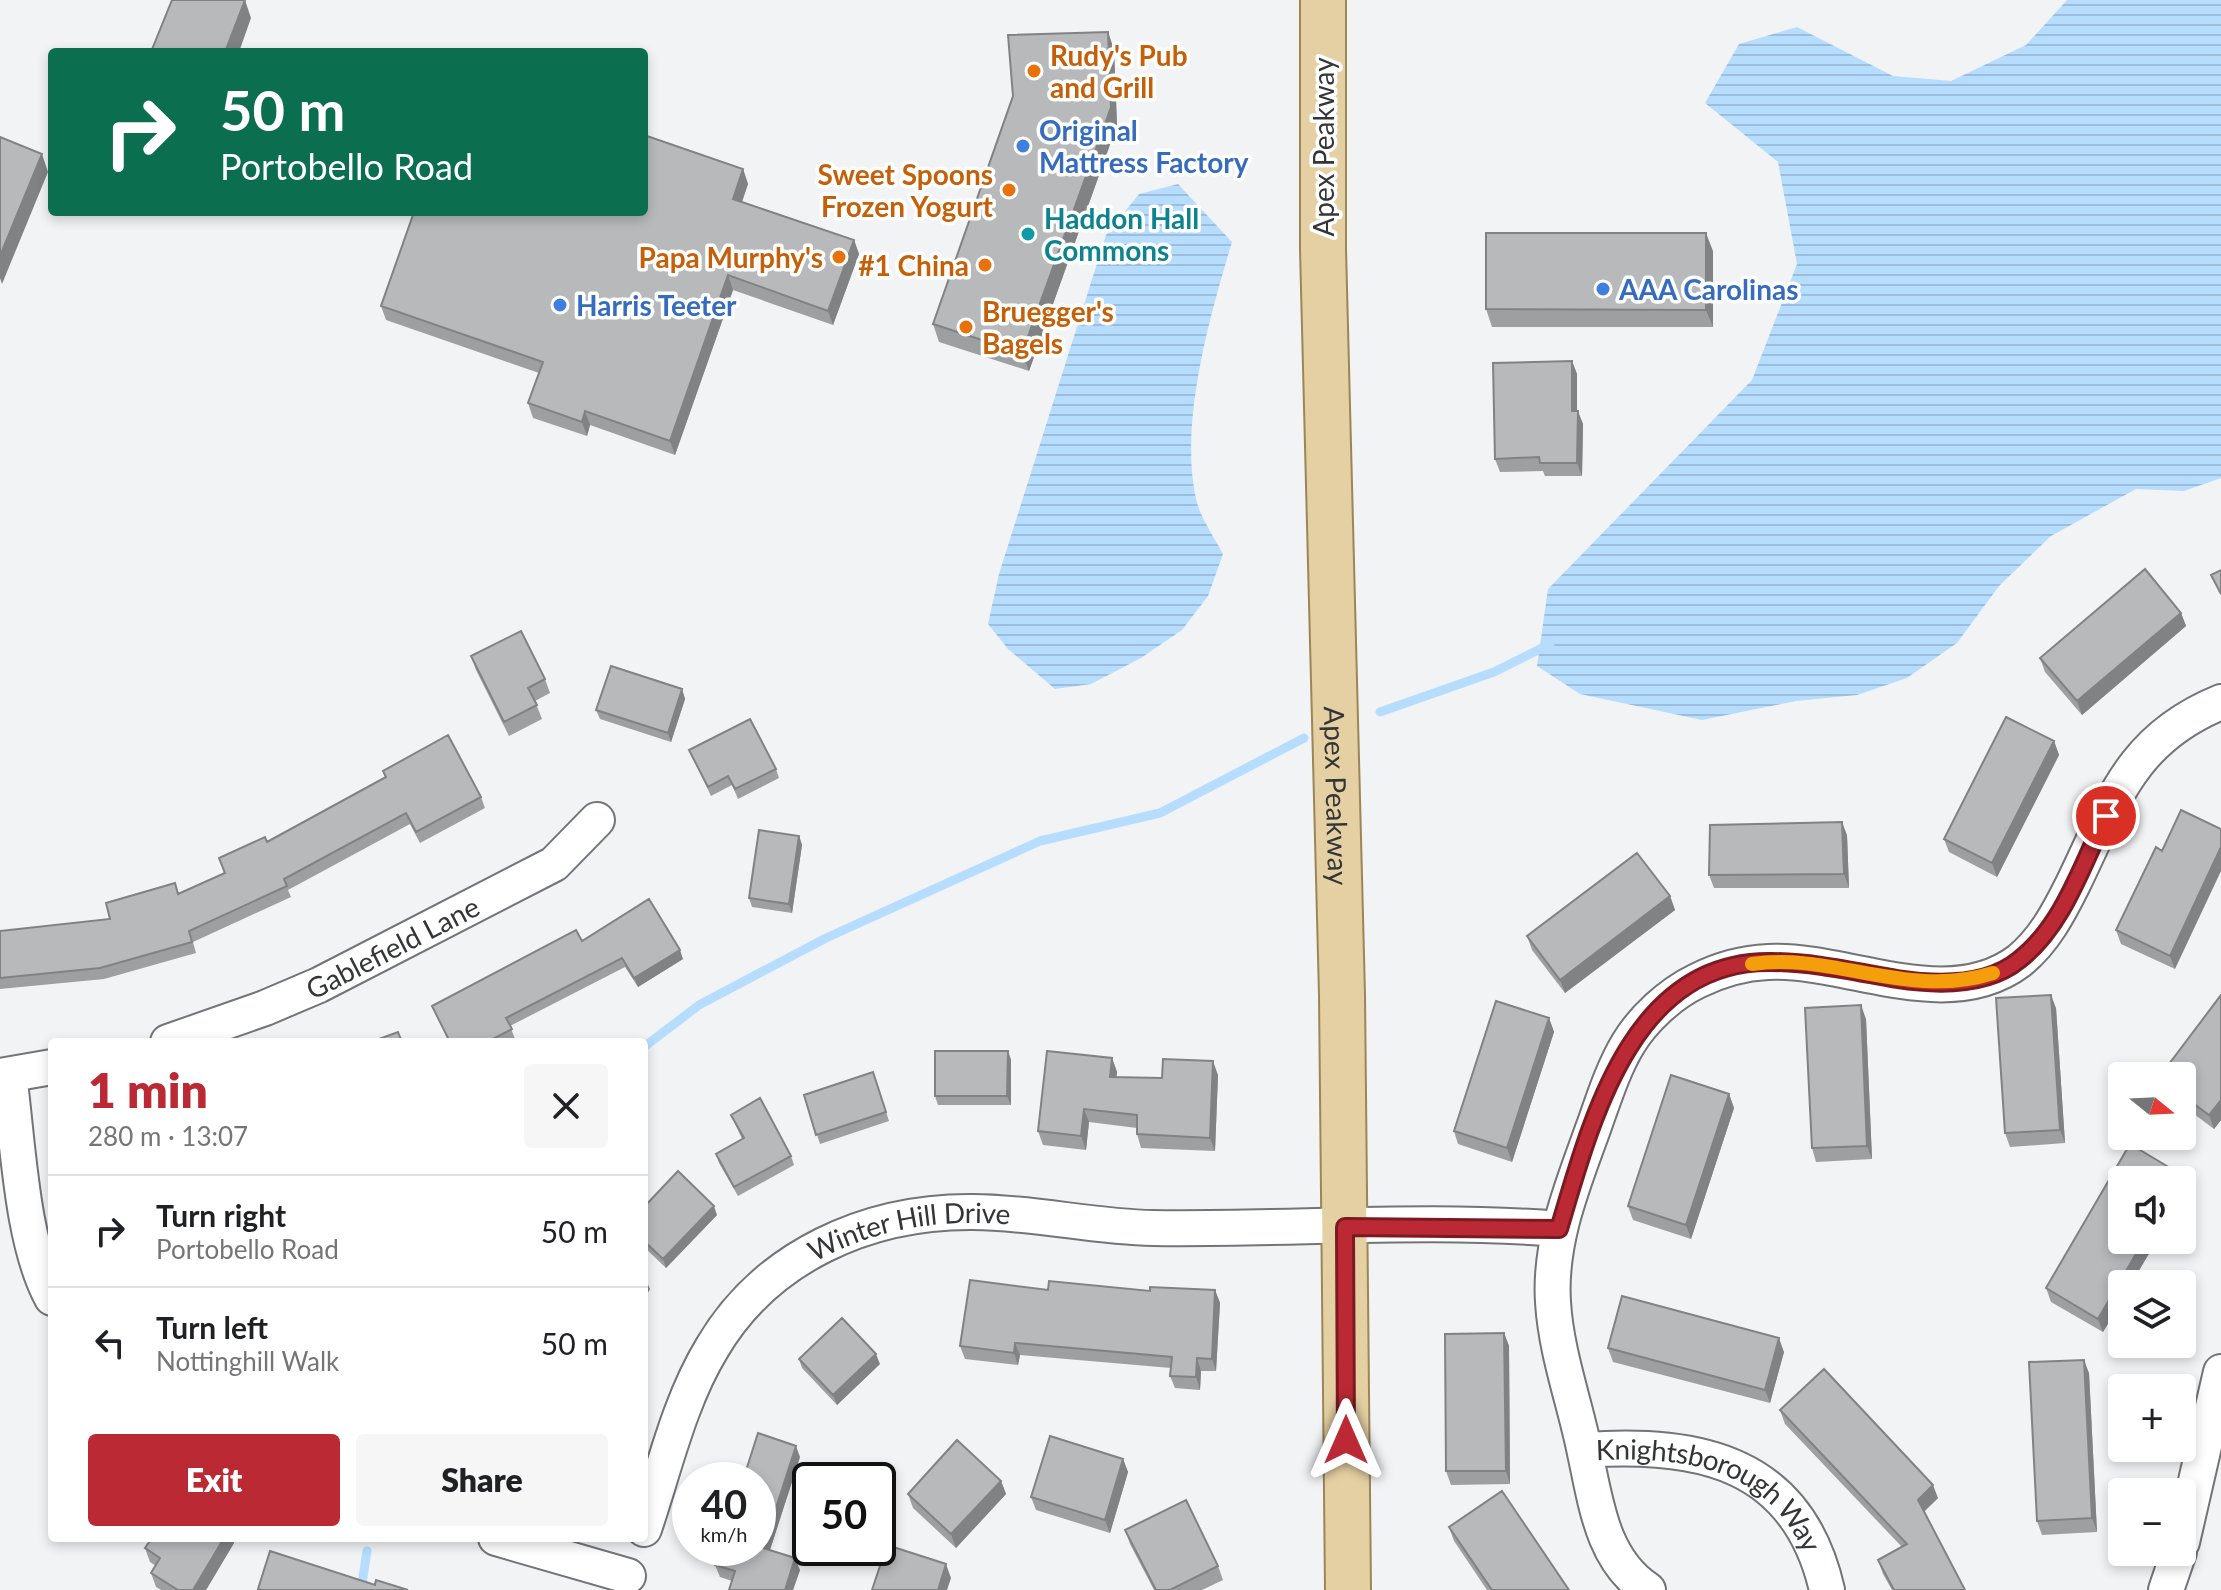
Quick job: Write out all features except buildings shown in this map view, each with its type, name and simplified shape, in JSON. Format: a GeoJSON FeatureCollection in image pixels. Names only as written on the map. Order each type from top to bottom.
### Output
{"type":"FeatureCollection","features":[{"type":"Feature","properties":{"kind":"main road","name":"Apex Peakway"},"geometry":{"type":"LineString","coordinates":[[1323,0],[1323,249],[1337,718],[1348,1590]]}},
{"type":"Feature","properties":{"kind":"street","name":"Knightsborough Way"},"geometry":{"type":"LineString","coordinates":[[1827,1590],[1816,1550],[1803,1523],[1780,1495],[1755,1478],[1717,1462],[1661,1450],[1634,1447],[1585,1450],[1553,1301],[1559,1229],[1612,1077],[1628,1043],[1657,1009],[1693,982],[1729,967],[1769,961],[1929,984],[1974,979],[2017,963],[2036,946],[2057,916],[2118,791],[2140,755],[2164,732],[2221,702]]}},
{"type":"Feature","properties":{"kind":"street","name":"Gablefield Lane"},"geometry":{"type":"LineString","coordinates":[[179,1038],[319,985],[541,871],[554,864],[597,820]]}},
{"type":"Feature","properties":{"kind":"street"},"geometry":{"type":"LineString","coordinates":[[48,1068],[4,1076],[32,1238],[41,1278],[48,1291]]}},
{"type":"Feature","properties":{"kind":"street","name":"Winter Hill Drive"},"geometry":{"type":"LineString","coordinates":[[648,1517],[695,1381],[711,1349],[740,1308],[766,1284],[799,1257],[835,1238],[915,1215],[969,1212],[1111,1227],[1559,1229]]}},
{"type":"Feature","properties":{"kind":"street"},"geometry":{"type":"LineString","coordinates":[[2196,1481],[2221,1372]]}},
{"type":"Feature","properties":{"kind":"street"},"geometry":{"type":"LineString","coordinates":[[1585,1450],[1598,1518],[1612,1550],[1628,1575],[1648,1590]]}},
{"type":"Feature","properties":{"kind":"street"},"geometry":{"type":"LineString","coordinates":[[508,1542],[626,1583],[640,1542]]}},
{"type":"Feature","properties":{"kind":"street"},"geometry":{"type":"LineString","coordinates":[[2166,1590],[2174,1566]]}},
{"type":"Feature","properties":{"kind":"water"},"geometry":{"type":"Polygon","coordinates":[[[2067,0],[2221,0],[2221,478],[2184,491],[2136,489],[2051,536],[1999,586],[1957,643],[1907,678],[1857,695],[1796,701],[1702,720],[1580,694],[1537,666],[1548,589],[1752,380],[1797,264],[1778,162],[1705,103],[1739,44],[1797,27],[1893,76],[1951,81],[2026,45],[2067,0]]]}},
{"type":"Feature","properties":{"kind":"water"},"geometry":{"type":"Polygon","coordinates":[[[1178,184],[1232,242],[1206,335],[1191,437],[1196,499],[1223,554],[1208,596],[1182,630],[1141,658],[1091,684],[1055,689],[1008,649],[988,624],[999,574],[1106,235],[1139,194],[1178,184]]]}},
{"type":"Feature","properties":{"kind":"waterway"},"geometry":{"type":"LineString","coordinates":[[1380,712],[1494,672],[1550,644]]}},
{"type":"Feature","properties":{"kind":"waterway"},"geometry":{"type":"LineString","coordinates":[[648,1044],[699,1005],[826,938],[1040,841],[1160,813],[1304,738]]}},
{"type":"Feature","properties":{"kind":"waterway"},"geometry":{"type":"LineString","coordinates":[[361,1590],[367,1551]]}},
{"type":"Feature","properties":{"kind":"slow traffic"},"geometry":{"type":"LineString","coordinates":[[1752,964],[1769,961],[1801,964],[1929,984],[1974,979],[1993,973]]}},
{"type":"Feature","properties":{"kind":"place","name":"Rudy's Pub and Grill"},"geometry":{"type":"Point","coordinates":[1034,71]}},
{"type":"Feature","properties":{"kind":"place","name":"Original Mattress Factory"},"geometry":{"type":"Point","coordinates":[1023,146]}},
{"type":"Feature","properties":{"kind":"place","name":"Sweet Spoons Frozen Yogurt"},"geometry":{"type":"Point","coordinates":[1009,190]}},
{"type":"Feature","properties":{"kind":"place","name":"Haddon Hall Commons"},"geometry":{"type":"Point","coordinates":[1028,234]}},
{"type":"Feature","properties":{"kind":"place","name":"Papa Murphy's"},"geometry":{"type":"Point","coordinates":[839,257]}},
{"type":"Feature","properties":{"kind":"place","name":"#1 China"},"geometry":{"type":"Point","coordinates":[985,265]}},
{"type":"Feature","properties":{"kind":"place","name":"AAA Carolinas"},"geometry":{"type":"Point","coordinates":[1603,289]}},
{"type":"Feature","properties":{"kind":"place","name":"Harris Teeter"},"geometry":{"type":"Point","coordinates":[560,305]}},
{"type":"Feature","properties":{"kind":"place","name":"Bruegger's Bagels"},"geometry":{"type":"Point","coordinates":[966,327]}},
{"type":"Feature","properties":{"kind":"route"},"geometry":{"type":"LineString","coordinates":[[1346,1440],[1345,1227],[1527,1226],[1559,1229],[1612,1077],[1628,1043],[1657,1009],[1693,982],[1729,967],[1769,961],[1929,984],[1974,979],[2000,971],[2017,963],[2036,946],[2057,916],[2106,816]]}}]}
